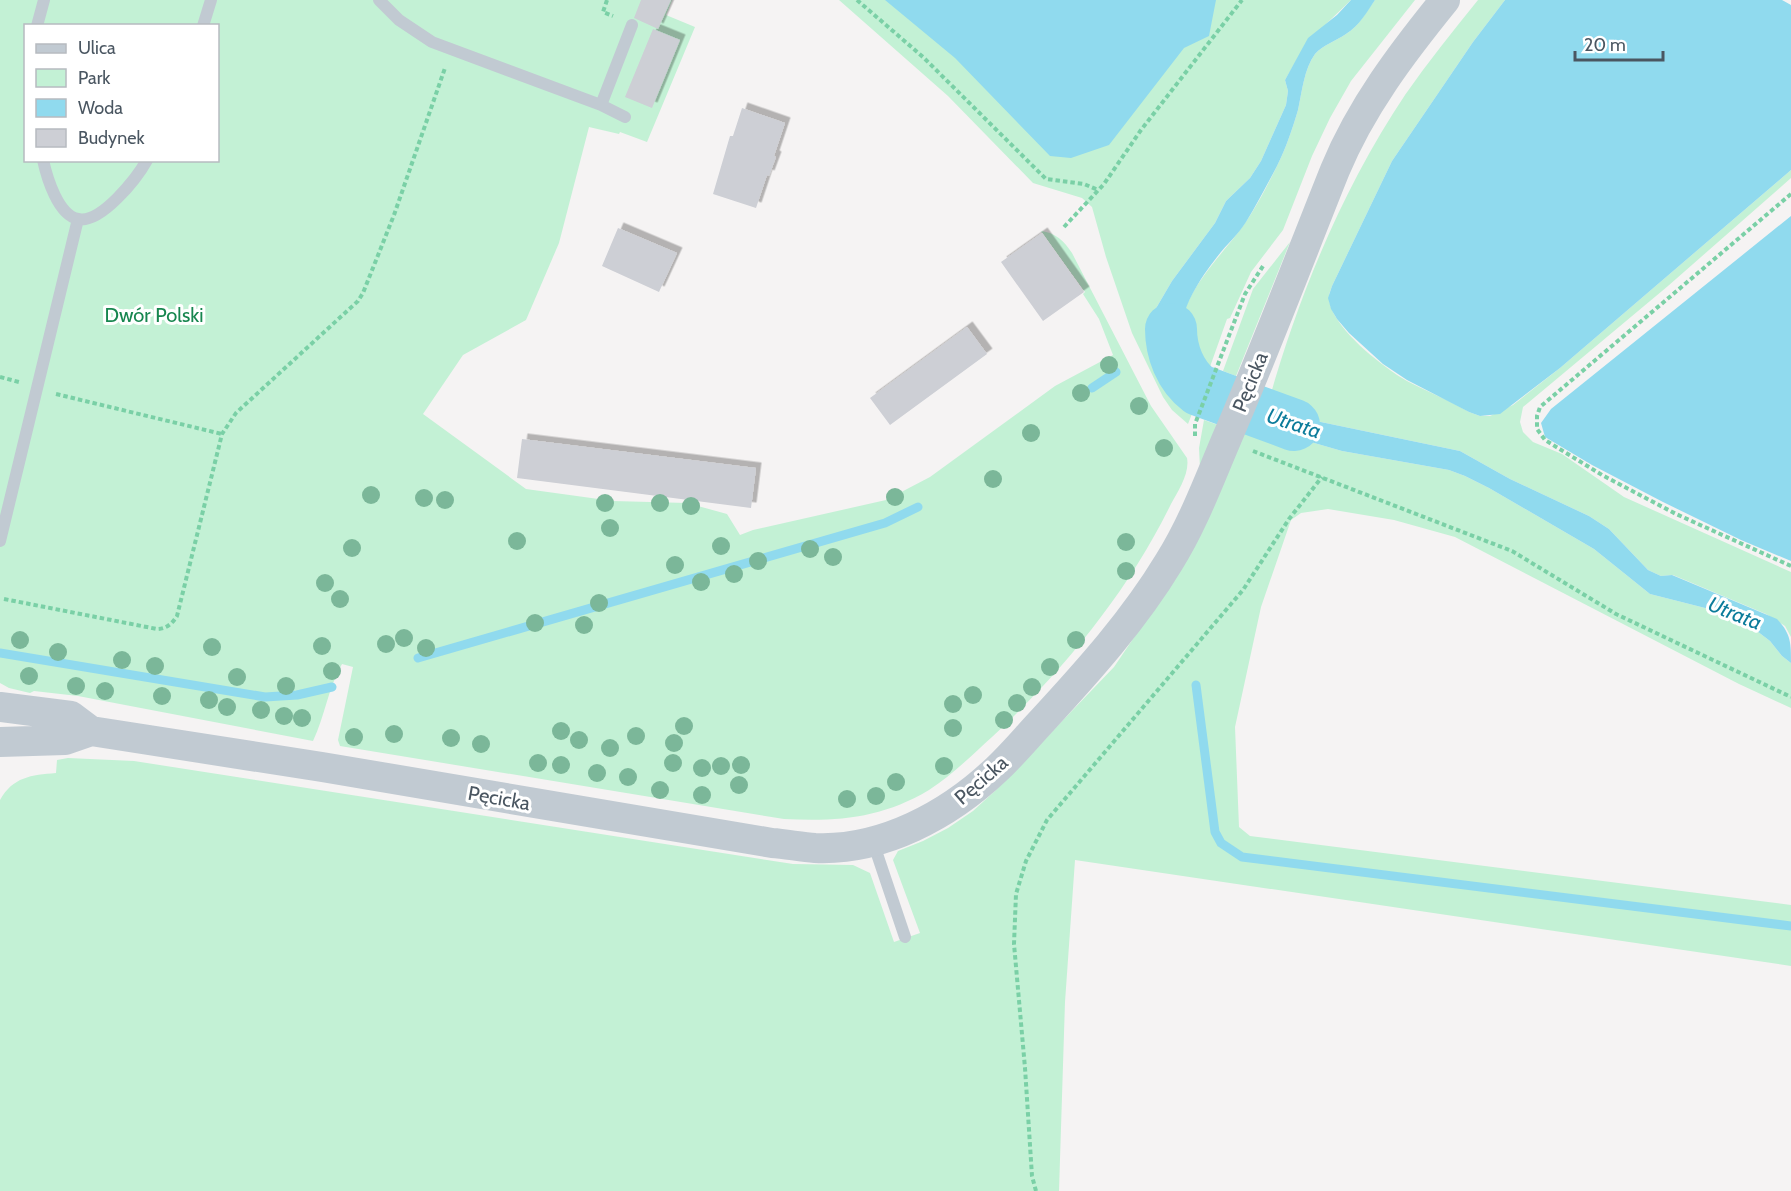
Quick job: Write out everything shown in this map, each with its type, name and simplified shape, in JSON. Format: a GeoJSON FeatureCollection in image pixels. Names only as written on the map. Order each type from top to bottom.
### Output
{"type":"FeatureCollection","features":[{"type":"Feature","properties":{"kind":"street","name":"Pęcicka"},"geometry":{"type":"LineString","coordinates":[[0,707],[71,717],[91,731],[322,767],[744,839],[814,848],[873,841],[909,829],[942,812],[996,770],[1091,668],[1135,612],[1168,564],[1180,543],[1231,429],[1351,134],[1394,65],[1445,0]]}},
{"type":"Feature","properties":{"kind":"street","name":"Pęcicka"},"geometry":{"type":"LineString","coordinates":[[0,742],[64,740],[91,731]]}},
{"type":"Feature","properties":{"kind":"lane"},"geometry":{"type":"LineString","coordinates":[[38,24],[44,0]]}},
{"type":"Feature","properties":{"kind":"lane"},"geometry":{"type":"LineString","coordinates":[[204,24],[211,0]]}},
{"type":"Feature","properties":{"kind":"lane"},"geometry":{"type":"LineString","coordinates":[[380,0],[413,30],[452,50],[601,105],[625,117]]}},
{"type":"Feature","properties":{"kind":"lane"},"geometry":{"type":"LineString","coordinates":[[601,105],[632,25]]}},
{"type":"Feature","properties":{"kind":"lane"},"geometry":{"type":"LineString","coordinates":[[44,162],[51,188],[58,202],[69,214],[78,219],[90,217],[111,205],[141,172],[146,162]]}},
{"type":"Feature","properties":{"kind":"lane"},"geometry":{"type":"LineString","coordinates":[[0,541],[78,219]]}},
{"type":"Feature","properties":{"kind":"lane"},"geometry":{"type":"LineString","coordinates":[[873,841],[905,937]]}},
{"type":"Feature","properties":{"kind":"path"},"geometry":{"type":"LineString","coordinates":[[857,0],[923,57],[1046,178],[1084,184],[1098,190]]}},
{"type":"Feature","properties":{"kind":"path"},"geometry":{"type":"LineString","coordinates":[[1064,227],[1098,190],[1141,130],[1242,0]]}},
{"type":"Feature","properties":{"kind":"path"},"geometry":{"type":"LineString","coordinates":[[4,599],[157,630],[173,623],[177,616],[222,434],[236,413],[313,344],[358,301],[363,293],[394,215],[452,50]]}},
{"type":"Feature","properties":{"kind":"path"},"geometry":{"type":"LineString","coordinates":[[1791,194],[1540,407],[1537,416],[1537,429],[1545,440],[1602,475],[1676,514],[1791,566]]}},
{"type":"Feature","properties":{"kind":"path"},"geometry":{"type":"LineString","coordinates":[[1194,446],[1195,424],[1234,325]]}},
{"type":"Feature","properties":{"kind":"path"},"geometry":{"type":"LineString","coordinates":[[52,393],[222,434]]}},
{"type":"Feature","properties":{"kind":"path"},"geometry":{"type":"LineString","coordinates":[[1231,429],[1322,477],[1512,550],[1616,614],[1791,697]]}},
{"type":"Feature","properties":{"kind":"path"},"geometry":{"type":"LineString","coordinates":[[1036,1191],[1032,1176],[1014,945],[1016,894],[1026,861],[1047,820],[1243,590],[1289,519],[1322,477]]}},
{"type":"Feature","properties":{"kind":"green space","name":"Dwór Polski"},"geometry":{"type":"Polygon","coordinates":[[[0,0],[672,0],[666,15],[695,27],[647,142],[620,132],[619,134],[589,127],[559,243],[526,320],[463,355],[423,414],[526,489],[613,501],[687,503],[727,514],[740,535],[753,530],[886,500],[930,477],[1055,386],[1113,355],[1099,319],[1083,294],[1085,292],[1041,231],[1059,238],[1072,253],[1151,406],[1187,458],[1187,470],[1183,482],[1135,568],[1092,629],[1044,685],[992,737],[929,790],[894,807],[859,816],[823,820],[784,819],[340,746],[338,740],[353,667],[342,664],[313,741],[78,696],[34,691],[30,693],[9,688],[0,683],[0,0]]]}},
{"type":"Feature","properties":{"kind":"green space"},"geometry":{"type":"Polygon","coordinates":[[[839,0],[1351,0],[1326,24],[1296,61],[1285,80],[1288,91],[1286,105],[1261,161],[1250,178],[1226,201],[1215,223],[1172,281],[1155,310],[1166,360],[1166,373],[1188,398],[1197,401],[1188,424],[1172,410],[1163,397],[1132,333],[1092,207],[1082,198],[1033,183],[948,96],[839,0]]]}},
{"type":"Feature","properties":{"kind":"green space"},"geometry":{"type":"Polygon","coordinates":[[[1375,0],[1415,0],[1351,81],[1312,156],[1283,230],[1251,272],[1230,318],[1227,319],[1206,378],[1198,375],[1184,357],[1180,338],[1182,320],[1188,303],[1208,270],[1248,219],[1269,181],[1291,132],[1311,60],[1322,48],[1351,31],[1375,0]]]}},
{"type":"Feature","properties":{"kind":"green space"},"geometry":{"type":"Polygon","coordinates":[[[1478,0],[1505,0],[1473,42],[1392,161],[1332,286],[1329,297],[1332,310],[1339,322],[1360,346],[1397,375],[1469,412],[1480,416],[1490,416],[1513,405],[1560,368],[1791,170],[1791,178],[1668,286],[1523,407],[1520,422],[1523,432],[1533,442],[1562,454],[1624,497],[1791,572],[1791,637],[1785,626],[1766,614],[1673,575],[1661,576],[1648,570],[1609,529],[1589,516],[1510,479],[1460,451],[1316,421],[1268,404],[1293,323],[1342,205],[1405,95],[1478,0]]]}},
{"type":"Feature","properties":{"kind":"green space"},"geometry":{"type":"Polygon","coordinates":[[[1290,242],[1236,376],[1223,371],[1253,289],[1290,242]]]}},
{"type":"Feature","properties":{"kind":"green space"},"geometry":{"type":"Polygon","coordinates":[[[1204,420],[1218,425],[1200,468],[1199,448],[1204,420]]]}},
{"type":"Feature","properties":{"kind":"green space"},"geometry":{"type":"Polygon","coordinates":[[[1249,420],[1283,434],[1342,451],[1449,470],[1465,476],[1594,549],[1650,594],[1713,610],[1753,628],[1770,641],[1791,663],[1791,708],[1739,684],[1455,537],[1394,520],[1328,509],[1301,513],[1291,520],[1261,607],[1235,727],[1239,827],[1250,836],[1791,905],[1791,966],[1075,860],[1065,1002],[1059,1191],[0,1191],[0,800],[5,792],[17,782],[31,776],[56,773],[57,760],[68,758],[134,761],[793,864],[853,865],[870,873],[894,942],[920,933],[893,860],[898,851],[948,828],[973,811],[1114,667],[1156,605],[1249,420]]]}},
{"type":"Feature","properties":{"kind":"water"},"geometry":{"type":"Polygon","coordinates":[[[885,0],[1216,0],[1209,36],[1184,48],[1109,145],[1071,158],[1050,156],[955,58],[885,0]]]}},
{"type":"Feature","properties":{"kind":"water"},"geometry":{"type":"Polygon","coordinates":[[[1351,0],[1375,0],[1351,31],[1322,48],[1311,60],[1298,110],[1277,166],[1246,222],[1209,268],[1188,304],[1181,330],[1184,357],[1192,370],[1206,378],[1197,401],[1188,398],[1166,373],[1166,360],[1155,310],[1172,281],[1215,223],[1226,201],[1250,178],[1261,161],[1286,105],[1288,91],[1285,80],[1308,38],[1337,15],[1351,0]]]}},
{"type":"Feature","properties":{"kind":"water"},"geometry":{"type":"Polygon","coordinates":[[[1505,0],[1782,0],[1791,5],[1791,170],[1560,368],[1500,414],[1480,416],[1407,380],[1383,364],[1337,319],[1328,298],[1392,161],[1473,42],[1505,0]]]}},
{"type":"Feature","properties":{"kind":"water"},"geometry":{"type":"Polygon","coordinates":[[[1791,216],[1791,561],[1741,540],[1592,465],[1545,437],[1541,423],[1551,409],[1791,216]]]}},
{"type":"Feature","properties":{"kind":"water"},"geometry":{"type":"Polygon","coordinates":[[[1259,400],[1316,421],[1460,451],[1510,479],[1589,516],[1609,529],[1648,570],[1661,576],[1672,575],[1777,619],[1789,639],[1791,663],[1770,641],[1753,628],[1713,610],[1650,594],[1594,549],[1465,476],[1449,470],[1342,451],[1283,434],[1249,420],[1259,400]]]}},
{"type":"Feature","properties":{"kind":"building"},"geometry":{"type":"Polygon","coordinates":[[[641,0],[671,0],[658,29],[634,18],[641,0]]]}},
{"type":"Feature","properties":{"kind":"building"},"geometry":{"type":"Polygon","coordinates":[[[653,29],[680,40],[652,108],[625,97],[653,29]]]}},
{"type":"Feature","properties":{"kind":"building"},"geometry":{"type":"Polygon","coordinates":[[[742,108],[785,123],[774,156],[776,157],[769,176],[767,175],[756,208],[713,194],[730,136],[733,136],[742,108]]]}},
{"type":"Feature","properties":{"kind":"building"},"geometry":{"type":"Polygon","coordinates":[[[618,228],[677,253],[659,292],[602,266],[618,228]]]}},
{"type":"Feature","properties":{"kind":"building"},"geometry":{"type":"Polygon","coordinates":[[[1042,233],[1084,292],[1043,321],[1001,262],[1042,233]]]}},
{"type":"Feature","properties":{"kind":"building"},"geometry":{"type":"Polygon","coordinates":[[[967,327],[987,354],[890,425],[870,398],[967,327]]]}},
{"type":"Feature","properties":{"kind":"building"},"geometry":{"type":"Polygon","coordinates":[[[522,439],[756,468],[751,508],[517,478],[522,439]]]}},
{"type":"Feature","properties":{"kind":"waterway","name":"Utrata"},"geometry":{"type":"LineString","coordinates":[[1171,329],[1178,362],[1187,378],[1199,390],[1294,425]]}},
{"type":"Feature","properties":{"kind":"waterway"},"geometry":{"type":"LineString","coordinates":[[1154,348],[1172,339]]}},
{"type":"Feature","properties":{"kind":"waterway"},"geometry":{"type":"LineString","coordinates":[[1092,388],[1116,372]]}},
{"type":"Feature","properties":{"kind":"waterway"},"geometry":{"type":"LineString","coordinates":[[418,658],[885,523],[918,507]]}},
{"type":"Feature","properties":{"kind":"waterway"},"geometry":{"type":"LineString","coordinates":[[0,653],[265,697],[297,695],[332,687]]}},
{"type":"Feature","properties":{"kind":"waterway"},"geometry":{"type":"LineString","coordinates":[[1196,685],[1215,832],[1221,843],[1242,857],[1791,926]]}}]}
